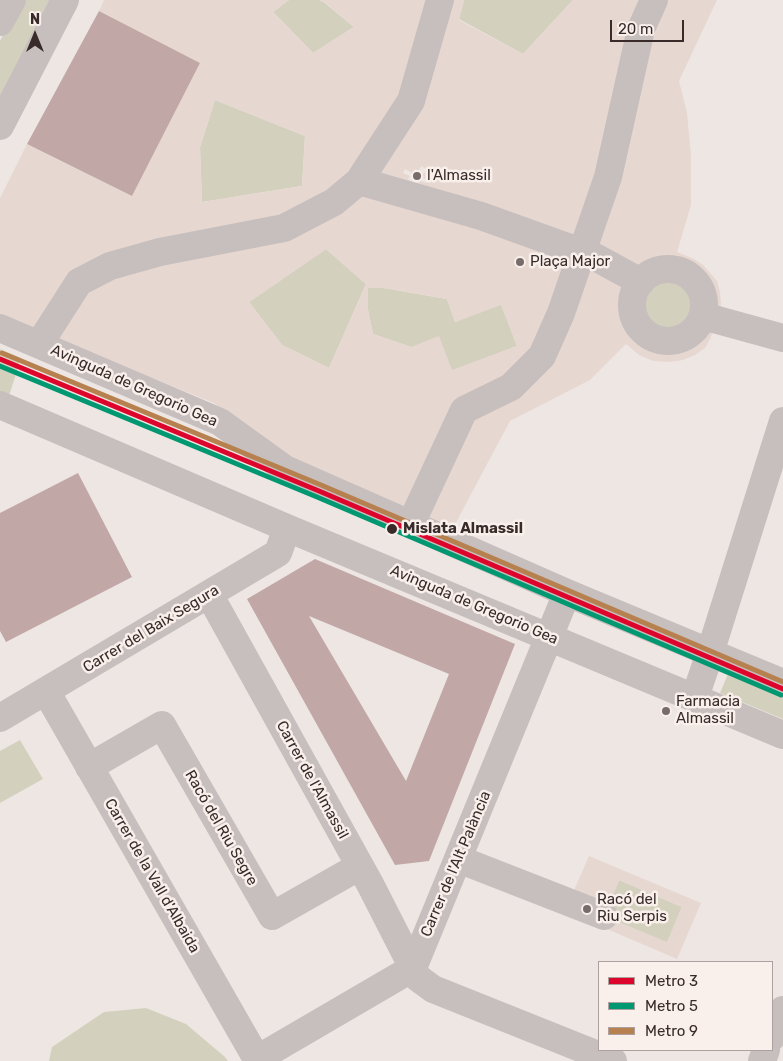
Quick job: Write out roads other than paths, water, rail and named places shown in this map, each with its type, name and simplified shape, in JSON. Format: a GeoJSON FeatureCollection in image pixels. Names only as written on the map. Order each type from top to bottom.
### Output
{"type":"FeatureCollection","features":[{"type":"Feature","properties":{"kind":"street"},"geometry":{"type":"LineString","coordinates":[[0,22],[12,0]]}},
{"type":"Feature","properties":{"kind":"street"},"geometry":{"type":"LineString","coordinates":[[0,126],[65,0]]}},
{"type":"Feature","properties":{"kind":"street"},"geometry":{"type":"LineString","coordinates":[[45,335],[79,282],[110,266],[160,252],[284,228],[334,202],[359,182],[410,101],[440,0]]}},
{"type":"Feature","properties":{"kind":"street"},"geometry":{"type":"LineString","coordinates":[[415,514],[464,410],[511,387],[542,356],[561,313],[608,177],[641,28],[654,0]]}},
{"type":"Feature","properties":{"kind":"street"},"geometry":{"type":"LineString","coordinates":[[359,182],[481,216],[595,257],[641,282]]}},
{"type":"Feature","properties":{"kind":"street"},"geometry":{"type":"LineString","coordinates":[[662,270],[686,273],[695,281],[702,292],[703,316],[698,326],[689,334],[679,339],[668,341],[657,339],[647,334],[636,320],[632,304],[634,293],[641,282],[650,274],[662,270]]}},
{"type":"Feature","properties":{"kind":"street"},"geometry":{"type":"LineString","coordinates":[[703,316],[783,338]]}},
{"type":"Feature","properties":{"kind":"street","name":"Avinguda de Gregorio Gea"},"geometry":{"type":"LineString","coordinates":[[0,328],[220,422],[285,469],[567,593],[783,684]]}},
{"type":"Feature","properties":{"kind":"street","name":"Avinguda de Gregorio Gea"},"geometry":{"type":"LineString","coordinates":[[0,405],[287,528],[783,735]]}},
{"type":"Feature","properties":{"kind":"street"},"geometry":{"type":"LineString","coordinates":[[695,698],[783,421]]}},
{"type":"Feature","properties":{"kind":"street","name":"Carrer del Baix Segura"},"geometry":{"type":"LineString","coordinates":[[0,718],[278,553],[287,528]]}},
{"type":"Feature","properties":{"kind":"street","name":"Carrer de l'Alt Palància"},"geometry":{"type":"LineString","coordinates":[[413,968],[567,593]]}},
{"type":"Feature","properties":{"kind":"street","name":"Carrer de l'Almassil"},"geometry":{"type":"LineString","coordinates":[[210,594],[360,866],[418,978],[434,989],[613,1061]]}},
{"type":"Feature","properties":{"kind":"street","name":"Carrer de la Vall d'Albaida"},"geometry":{"type":"LineString","coordinates":[[46,691],[258,1060]]}},
{"type":"Feature","properties":{"kind":"street","name":"Racó del Riu Segre"},"geometry":{"type":"LineString","coordinates":[[89,766],[162,725],[272,916],[360,866]]}},
{"type":"Feature","properties":{"kind":"street"},"geometry":{"type":"LineString","coordinates":[[458,859],[604,916]]}},
{"type":"Feature","properties":{"kind":"street"},"geometry":{"type":"LineString","coordinates":[[258,1060],[413,968]]}},
{"type":"Feature","properties":{"kind":"street"},"geometry":{"type":"LineString","coordinates":[[773,1035],[783,1010]]}},
{"type":"Feature","properties":{"kind":"metro line","name":"9"},"geometry":{"type":"LineString","coordinates":[[2,353],[321,485],[783,682]]}},
{"type":"Feature","properties":{"kind":"metro line","name":"3"},"geometry":{"type":"LineString","coordinates":[[0,359],[319,491],[783,689]]}},
{"type":"Feature","properties":{"kind":"metro line","name":"5"},"geometry":{"type":"LineString","coordinates":[[0,366],[317,497],[781,695]]}},
{"type":"Feature","properties":{"kind":"place","name":"l'Almassil"},"geometry":{"type":"Point","coordinates":[417,176]}},
{"type":"Feature","properties":{"kind":"place","name":"Plaça Major"},"geometry":{"type":"Point","coordinates":[520,262]}},
{"type":"Feature","properties":{"kind":"place","name":"Mislata Almassil"},"geometry":{"type":"Point","coordinates":[392,529]}},
{"type":"Feature","properties":{"kind":"place","name":"Farmacia Almassil"},"geometry":{"type":"Point","coordinates":[666,711]}},
{"type":"Feature","properties":{"kind":"place","name":"Racó del Riu Serpis"},"geometry":{"type":"Point","coordinates":[587,909]}}]}
